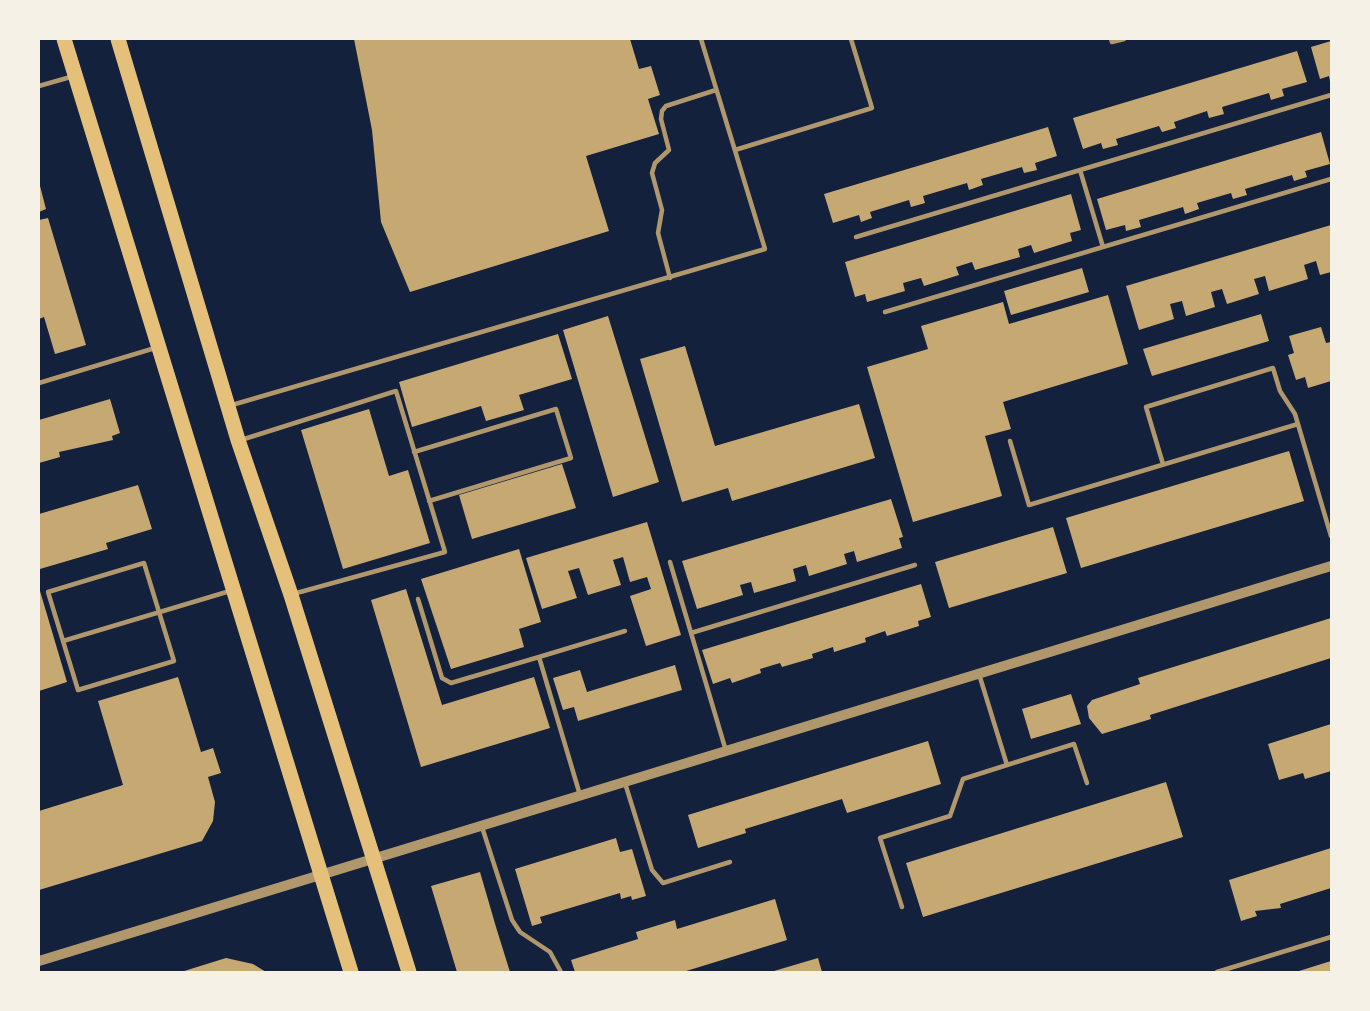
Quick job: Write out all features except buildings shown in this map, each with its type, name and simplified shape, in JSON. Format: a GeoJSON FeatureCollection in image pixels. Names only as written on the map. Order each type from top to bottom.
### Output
{"type":"FeatureCollection","features":[{"type":"Feature","properties":{"kind":"main road"},"geometry":{"type":"LineString","coordinates":[[64,39],[351,972]]}},
{"type":"Feature","properties":{"kind":"main road"},"geometry":{"type":"LineString","coordinates":[[118,39],[238,440],[291,595],[410,972]]}},
{"type":"Feature","properties":{"kind":"street"},"geometry":{"type":"LineString","coordinates":[[39,961],[373,857],[1331,566]]}},
{"type":"Feature","properties":{"kind":"lane"},"geometry":{"type":"LineString","coordinates":[[229,406],[765,249],[701,39]]}},
{"type":"Feature","properties":{"kind":"lane"},"geometry":{"type":"LineString","coordinates":[[735,150],[872,108],[851,39]]}},
{"type":"Feature","properties":{"kind":"lane"},"geometry":{"type":"LineString","coordinates":[[1111,39],[1112,42],[1124,39]]}},
{"type":"Feature","properties":{"kind":"lane"},"geometry":{"type":"LineString","coordinates":[[39,86],[75,76]]}},
{"type":"Feature","properties":{"kind":"lane"},"geometry":{"type":"LineString","coordinates":[[670,278],[658,233],[662,210],[652,173],[655,163],[669,150],[661,119],[662,111],[666,106],[716,90]]}},
{"type":"Feature","properties":{"kind":"lane"},"geometry":{"type":"LineString","coordinates":[[856,237],[1331,95]]}},
{"type":"Feature","properties":{"kind":"lane"},"geometry":{"type":"LineString","coordinates":[[1080,170],[1103,247]]}},
{"type":"Feature","properties":{"kind":"lane"},"geometry":{"type":"LineString","coordinates":[[885,312],[1331,179]]}},
{"type":"Feature","properties":{"kind":"lane"},"geometry":{"type":"LineString","coordinates":[[39,383],[158,347]]}},
{"type":"Feature","properties":{"kind":"lane"},"geometry":{"type":"LineString","coordinates":[[1163,464],[1146,407],[1273,368],[1280,391],[1298,424],[1331,536]]}},
{"type":"Feature","properties":{"kind":"lane"},"geometry":{"type":"LineString","coordinates":[[238,440],[396,391],[445,552],[291,595]]}},
{"type":"Feature","properties":{"kind":"lane"},"geometry":{"type":"LineString","coordinates":[[414,452],[556,409],[571,458],[429,501]]}},
{"type":"Feature","properties":{"kind":"lane"},"geometry":{"type":"LineString","coordinates":[[1010,441],[1029,505],[1298,424]]}},
{"type":"Feature","properties":{"kind":"lane"},"geometry":{"type":"LineString","coordinates":[[670,562],[726,751]]}},
{"type":"Feature","properties":{"kind":"lane"},"geometry":{"type":"LineString","coordinates":[[144,563],[159,612],[174,662],[78,690],[48,592],[144,563]]}},
{"type":"Feature","properties":{"kind":"lane"},"geometry":{"type":"LineString","coordinates":[[691,633],[915,566]]}},
{"type":"Feature","properties":{"kind":"lane"},"geometry":{"type":"LineString","coordinates":[[63,641],[232,590]]}},
{"type":"Feature","properties":{"kind":"lane"},"geometry":{"type":"LineString","coordinates":[[418,599],[442,678],[452,683],[625,631]]}},
{"type":"Feature","properties":{"kind":"lane"},"geometry":{"type":"LineString","coordinates":[[539,657],[580,795]]}},
{"type":"Feature","properties":{"kind":"lane"},"geometry":{"type":"LineString","coordinates":[[979,674],[1007,765]]}},
{"type":"Feature","properties":{"kind":"lane"},"geometry":{"type":"LineString","coordinates":[[902,907],[880,838],[950,816],[963,779],[1074,744],[1086,783]]}},
{"type":"Feature","properties":{"kind":"lane"},"geometry":{"type":"LineString","coordinates":[[625,782],[652,870],[663,883],[730,862]]}},
{"type":"Feature","properties":{"kind":"lane"},"geometry":{"type":"LineString","coordinates":[[482,825],[512,920],[520,932],[550,952],[561,972]]}},
{"type":"Feature","properties":{"kind":"lane"},"geometry":{"type":"LineString","coordinates":[[1217,972],[1331,937]]}}]}
